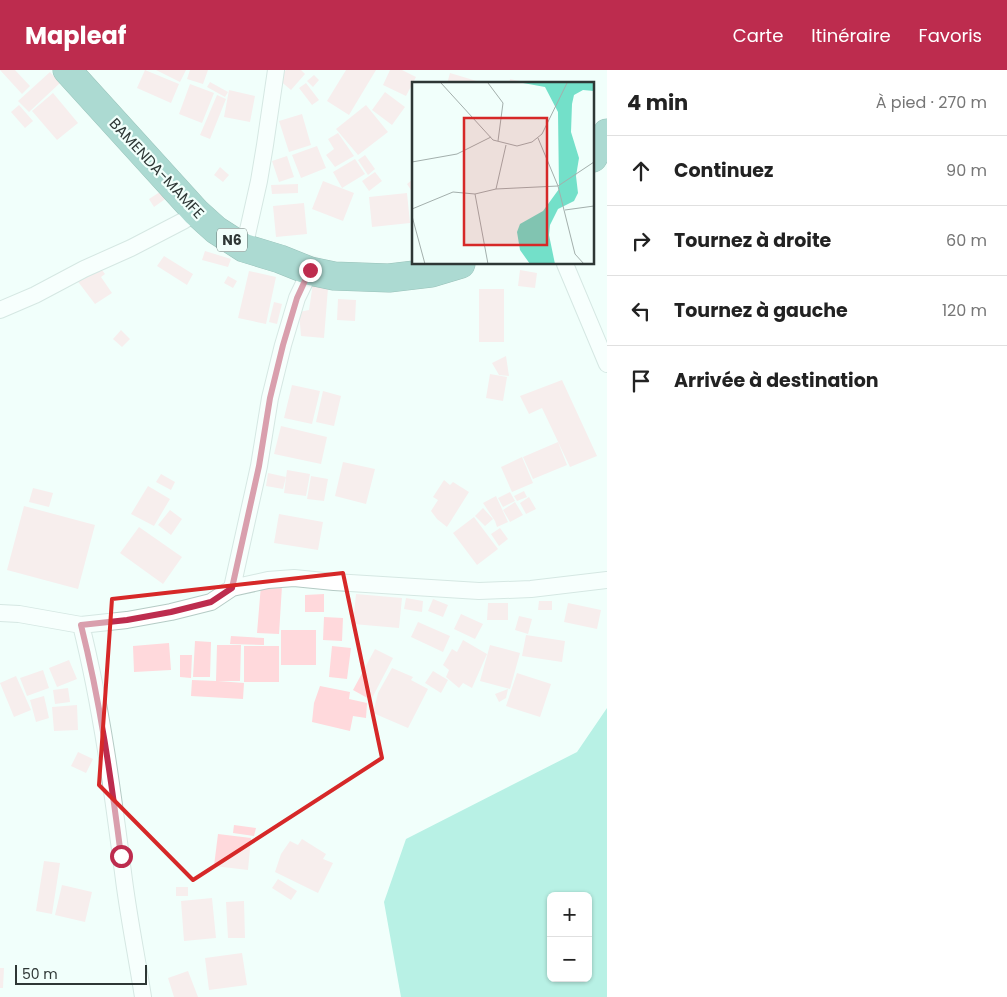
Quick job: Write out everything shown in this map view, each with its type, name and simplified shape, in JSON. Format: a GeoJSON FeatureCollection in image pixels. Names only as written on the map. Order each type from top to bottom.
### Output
{"type":"FeatureCollection","features":[{"type":"Feature","properties":{"kind":"highway","name":"BAMENDA-MAMFE"},"geometry":{"type":"LineString","coordinates":[[67,70],[196,212],[216,230],[244,248],[334,276],[389,278],[431,272],[457,265]]}},
{"type":"Feature","properties":{"kind":"highway"},"geometry":{"type":"LineString","coordinates":[[594,156],[607,133]]}},
{"type":"Feature","properties":{"kind":"street"},"geometry":{"type":"LineString","coordinates":[[244,248],[259,181],[276,70]]}},
{"type":"Feature","properties":{"kind":"street"},"geometry":{"type":"LineString","coordinates":[[0,310],[131,248],[183,222],[196,212]]}},
{"type":"Feature","properties":{"kind":"street"},"geometry":{"type":"LineString","coordinates":[[565,265],[607,364]]}},
{"type":"Feature","properties":{"kind":"street"},"geometry":{"type":"LineString","coordinates":[[232,588],[259,466],[270,398],[297,298],[310,270]]}},
{"type":"Feature","properties":{"kind":"street"},"geometry":{"type":"LineString","coordinates":[[0,613],[19,614],[81,625],[127,620],[211,602],[232,588],[268,580],[294,578],[479,591],[531,589],[607,580]]}},
{"type":"Feature","properties":{"kind":"street"},"geometry":{"type":"LineString","coordinates":[[81,625],[98,701],[143,997]]}},
{"type":"Feature","properties":{"kind":"highlighted area"},"geometry":{"type":"Polygon","coordinates":[[[343,573],[382,758],[193,880],[99,785],[112,599],[343,573]]]}},
{"type":"Feature","properties":{"kind":"green space"},"geometry":{"type":"Polygon","coordinates":[[[607,708],[607,997],[401,997],[384,902],[406,839],[577,752],[607,708]]]}},
{"type":"Feature","properties":{"kind":"building"},"geometry":{"type":"Polygon","coordinates":[[[0,70],[15,70],[30,86],[22,94],[0,70]]]}},
{"type":"Feature","properties":{"kind":"building"},"geometry":{"type":"Polygon","coordinates":[[[145,70],[179,84],[171,103],[137,88],[145,70]]]}},
{"type":"Feature","properties":{"kind":"building"},"geometry":{"type":"Polygon","coordinates":[[[156,70],[186,70],[180,82],[156,70]]]}},
{"type":"Feature","properties":{"kind":"building"},"geometry":{"type":"Polygon","coordinates":[[[190,70],[208,70],[203,84],[187,79],[190,70]]]}},
{"type":"Feature","properties":{"kind":"building"},"geometry":{"type":"Polygon","coordinates":[[[286,70],[301,70],[305,74],[291,90],[278,79],[286,70]]]}},
{"type":"Feature","properties":{"kind":"building"},"geometry":{"type":"Polygon","coordinates":[[[346,70],[376,70],[349,115],[327,101],[346,70]]]}},
{"type":"Feature","properties":{"kind":"building"},"geometry":{"type":"Polygon","coordinates":[[[390,70],[402,70],[416,77],[406,96],[383,85],[390,70]]]}},
{"type":"Feature","properties":{"kind":"building"},"geometry":{"type":"Polygon","coordinates":[[[50,72],[60,83],[29,112],[18,101],[50,72]]]}},
{"type":"Feature","properties":{"kind":"building"},"geometry":{"type":"Polygon","coordinates":[[[450,73],[480,82],[448,82],[450,73]]]}},
{"type":"Feature","properties":{"kind":"building"},"geometry":{"type":"Polygon","coordinates":[[[314,75],[319,80],[313,87],[307,81],[314,75]]]}},
{"type":"Feature","properties":{"kind":"building"},"geometry":{"type":"Polygon","coordinates":[[[510,79],[524,82],[509,82],[510,79]]]}},
{"type":"Feature","properties":{"kind":"building"},"geometry":{"type":"Polygon","coordinates":[[[210,82],[228,92],[225,97],[207,87],[210,82]]]}},
{"type":"Feature","properties":{"kind":"building"},"geometry":{"type":"Polygon","coordinates":[[[306,83],[319,100],[312,105],[299,88],[306,83]]]}},
{"type":"Feature","properties":{"kind":"building"},"geometry":{"type":"Polygon","coordinates":[[[190,84],[214,93],[202,123],[179,114],[190,84]]]}},
{"type":"Feature","properties":{"kind":"building"},"geometry":{"type":"Polygon","coordinates":[[[229,90],[255,96],[250,122],[224,117],[229,90]]]}},
{"type":"Feature","properties":{"kind":"building"},"geometry":{"type":"Polygon","coordinates":[[[385,92],[405,107],[392,125],[372,110],[385,92]]]}},
{"type":"Feature","properties":{"kind":"building"},"geometry":{"type":"Polygon","coordinates":[[[53,93],[78,123],[57,140],[32,111],[53,93]]]}},
{"type":"Feature","properties":{"kind":"building"},"geometry":{"type":"Polygon","coordinates":[[[217,95],[226,99],[210,139],[200,135],[217,95]]]}},
{"type":"Feature","properties":{"kind":"building"},"geometry":{"type":"Polygon","coordinates":[[[19,105],[33,121],[25,128],[11,112],[19,105]]]}},
{"type":"Feature","properties":{"kind":"building"},"geometry":{"type":"Polygon","coordinates":[[[366,105],[388,132],[358,155],[336,129],[366,105]]]}},
{"type":"Feature","properties":{"kind":"building"},"geometry":{"type":"Polygon","coordinates":[[[302,114],[311,145],[289,152],[279,121],[302,114]]]}},
{"type":"Feature","properties":{"kind":"building"},"geometry":{"type":"Polygon","coordinates":[[[338,133],[354,156],[335,167],[326,155],[334,149],[328,139],[338,133]]]}},
{"type":"Feature","properties":{"kind":"building"},"geometry":{"type":"Polygon","coordinates":[[[317,146],[326,168],[301,178],[292,155],[317,146]]]}},
{"type":"Feature","properties":{"kind":"building"},"geometry":{"type":"Polygon","coordinates":[[[365,155],[375,169],[368,175],[358,160],[365,155]]]}},
{"type":"Feature","properties":{"kind":"building"},"geometry":{"type":"Polygon","coordinates":[[[287,156],[294,177],[279,182],[272,161],[287,156]]]}},
{"type":"Feature","properties":{"kind":"building"},"geometry":{"type":"Polygon","coordinates":[[[355,159],[365,174],[342,188],[333,172],[355,159]]]}},
{"type":"Feature","properties":{"kind":"building"},"geometry":{"type":"Polygon","coordinates":[[[220,167],[229,175],[223,182],[214,175],[220,167]]]}},
{"type":"Feature","properties":{"kind":"building"},"geometry":{"type":"Polygon","coordinates":[[[375,172],[382,181],[369,191],[362,181],[375,172]]]}},
{"type":"Feature","properties":{"kind":"building"},"geometry":{"type":"Polygon","coordinates":[[[412,180],[412,192],[407,184],[412,180]]]}},
{"type":"Feature","properties":{"kind":"building"},"geometry":{"type":"Polygon","coordinates":[[[323,181],[354,193],[343,221],[312,209],[323,181]]]}},
{"type":"Feature","properties":{"kind":"building"},"geometry":{"type":"Polygon","coordinates":[[[298,184],[298,193],[272,194],[271,185],[298,184]]]}},
{"type":"Feature","properties":{"kind":"building"},"geometry":{"type":"Polygon","coordinates":[[[163,190],[168,197],[154,207],[149,199],[163,190]]]}},
{"type":"Feature","properties":{"kind":"building"},"geometry":{"type":"Polygon","coordinates":[[[407,193],[410,223],[372,227],[369,197],[407,193]]]}},
{"type":"Feature","properties":{"kind":"building"},"geometry":{"type":"Polygon","coordinates":[[[304,203],[307,234],[276,237],[273,206],[304,203]]]}},
{"type":"Feature","properties":{"kind":"building"},"geometry":{"type":"Polygon","coordinates":[[[205,251],[231,259],[228,267],[202,260],[205,251]]]}},
{"type":"Feature","properties":{"kind":"building"},"geometry":{"type":"Polygon","coordinates":[[[164,256],[193,274],[187,285],[157,266],[164,256]]]}},
{"type":"Feature","properties":{"kind":"building"},"geometry":{"type":"Polygon","coordinates":[[[99,266],[105,274],[101,277],[112,293],[95,304],[76,279],[99,266]]]}},
{"type":"Feature","properties":{"kind":"building"},"geometry":{"type":"Polygon","coordinates":[[[520,270],[537,273],[535,288],[518,286],[520,270]]]}},
{"type":"Feature","properties":{"kind":"building"},"geometry":{"type":"Polygon","coordinates":[[[249,271],[276,277],[266,324],[238,318],[249,271]]]}},
{"type":"Feature","properties":{"kind":"building"},"geometry":{"type":"Polygon","coordinates":[[[228,276],[237,281],[233,288],[224,283],[228,276]]]}},
{"type":"Feature","properties":{"kind":"building"},"geometry":{"type":"Polygon","coordinates":[[[313,283],[328,288],[324,338],[301,336],[299,312],[309,310],[313,283]]]}},
{"type":"Feature","properties":{"kind":"building"},"geometry":{"type":"Polygon","coordinates":[[[479,289],[504,289],[504,342],[479,342],[479,289]]]}},
{"type":"Feature","properties":{"kind":"building"},"geometry":{"type":"Polygon","coordinates":[[[338,299],[356,300],[355,321],[337,320],[338,299]]]}},
{"type":"Feature","properties":{"kind":"building"},"geometry":{"type":"Polygon","coordinates":[[[274,302],[282,304],[277,324],[269,322],[274,302]]]}},
{"type":"Feature","properties":{"kind":"building"},"geometry":{"type":"Polygon","coordinates":[[[121,330],[130,339],[122,347],[113,339],[121,330]]]}},
{"type":"Feature","properties":{"kind":"building"},"geometry":{"type":"Polygon","coordinates":[[[506,356],[509,376],[499,375],[492,363],[506,356]]]}},
{"type":"Feature","properties":{"kind":"building"},"geometry":{"type":"Polygon","coordinates":[[[490,374],[507,377],[503,401],[486,398],[490,374]]]}},
{"type":"Feature","properties":{"kind":"building"},"geometry":{"type":"Polygon","coordinates":[[[562,380],[597,456],[570,467],[542,408],[529,414],[520,396],[562,380]]]}},
{"type":"Feature","properties":{"kind":"building"},"geometry":{"type":"Polygon","coordinates":[[[292,385],[320,391],[312,424],[284,418],[292,385]]]}},
{"type":"Feature","properties":{"kind":"building"},"geometry":{"type":"Polygon","coordinates":[[[323,391],[341,396],[334,426],[316,422],[323,391]]]}},
{"type":"Feature","properties":{"kind":"building"},"geometry":{"type":"Polygon","coordinates":[[[281,426],[327,437],[321,464],[274,454],[281,426]]]}},
{"type":"Feature","properties":{"kind":"building"},"geometry":{"type":"Polygon","coordinates":[[[558,442],[567,465],[533,479],[523,457],[558,442]]]}},
{"type":"Feature","properties":{"kind":"building"},"geometry":{"type":"Polygon","coordinates":[[[522,457],[533,483],[512,492],[501,467],[522,457]]]}},
{"type":"Feature","properties":{"kind":"building"},"geometry":{"type":"Polygon","coordinates":[[[343,462],[375,469],[366,504],[335,496],[343,462]]]}},
{"type":"Feature","properties":{"kind":"building"},"geometry":{"type":"Polygon","coordinates":[[[287,470],[310,474],[306,496],[284,493],[287,470]]]}},
{"type":"Feature","properties":{"kind":"building"},"geometry":{"type":"Polygon","coordinates":[[[268,473],[286,477],[283,489],[266,486],[268,473]]]}},
{"type":"Feature","properties":{"kind":"building"},"geometry":{"type":"Polygon","coordinates":[[[161,474],[175,482],[171,490],[156,482],[161,474]]]}},
{"type":"Feature","properties":{"kind":"building"},"geometry":{"type":"Polygon","coordinates":[[[311,476],[328,479],[324,501],[307,499],[311,476]]]}},
{"type":"Feature","properties":{"kind":"building"},"geometry":{"type":"Polygon","coordinates":[[[444,480],[450,485],[453,482],[469,492],[447,527],[431,511],[438,500],[433,497],[444,480]]]}},
{"type":"Feature","properties":{"kind":"building"},"geometry":{"type":"Polygon","coordinates":[[[148,486],[170,499],[154,526],[131,514],[148,486]]]}},
{"type":"Feature","properties":{"kind":"building"},"geometry":{"type":"Polygon","coordinates":[[[33,488],[53,493],[49,507],[29,502],[33,488]]]}},
{"type":"Feature","properties":{"kind":"building"},"geometry":{"type":"Polygon","coordinates":[[[524,491],[527,497],[517,501],[514,496],[524,491]]]}},
{"type":"Feature","properties":{"kind":"building"},"geometry":{"type":"Polygon","coordinates":[[[510,492],[515,501],[503,507],[498,498],[510,492]]]}},
{"type":"Feature","properties":{"kind":"building"},"geometry":{"type":"Polygon","coordinates":[[[496,496],[508,522],[497,527],[483,503],[496,496]]]}},
{"type":"Feature","properties":{"kind":"building"},"geometry":{"type":"Polygon","coordinates":[[[529,497],[536,509],[526,514],[520,503],[529,497]]]}},
{"type":"Feature","properties":{"kind":"building"},"geometry":{"type":"Polygon","coordinates":[[[515,502],[523,515],[510,522],[503,510],[515,502]]]}},
{"type":"Feature","properties":{"kind":"building"},"geometry":{"type":"Polygon","coordinates":[[[24,506],[95,525],[78,589],[7,570],[24,506]]]}},
{"type":"Feature","properties":{"kind":"building"},"geometry":{"type":"Polygon","coordinates":[[[483,508],[493,519],[485,526],[475,516],[483,508]]]}},
{"type":"Feature","properties":{"kind":"building"},"geometry":{"type":"Polygon","coordinates":[[[170,510],[182,519],[171,535],[158,525],[170,510]]]}},
{"type":"Feature","properties":{"kind":"building"},"geometry":{"type":"Polygon","coordinates":[[[279,514],[323,522],[318,550],[274,543],[279,514]]]}},
{"type":"Feature","properties":{"kind":"building"},"geometry":{"type":"Polygon","coordinates":[[[474,517],[498,549],[477,565],[453,533],[474,517]]]}},
{"type":"Feature","properties":{"kind":"building"},"geometry":{"type":"Polygon","coordinates":[[[139,527],[182,557],[163,584],[120,553],[139,527]]]}},
{"type":"Feature","properties":{"kind":"building"},"geometry":{"type":"Polygon","coordinates":[[[500,528],[508,539],[499,546],[491,534],[500,528]]]}},
{"type":"Feature","properties":{"kind":"building"},"geometry":{"type":"Polygon","coordinates":[[[261,585],[282,586],[279,634],[257,633],[261,585]]]}},
{"type":"Feature","properties":{"kind":"building"},"geometry":{"type":"Polygon","coordinates":[[[324,594],[324,612],[305,612],[305,595],[324,594]]]}},
{"type":"Feature","properties":{"kind":"building"},"geometry":{"type":"Polygon","coordinates":[[[356,594],[402,598],[399,628],[353,624],[356,594]]]}},
{"type":"Feature","properties":{"kind":"building"},"geometry":{"type":"Polygon","coordinates":[[[406,598],[423,601],[422,612],[404,609],[406,598]]]}},
{"type":"Feature","properties":{"kind":"building"},"geometry":{"type":"Polygon","coordinates":[[[433,599],[448,605],[443,617],[428,611],[433,599]]]}},
{"type":"Feature","properties":{"kind":"building"},"geometry":{"type":"Polygon","coordinates":[[[539,601],[552,601],[552,610],[538,610],[539,601]]]}},
{"type":"Feature","properties":{"kind":"building"},"geometry":{"type":"Polygon","coordinates":[[[488,603],[508,603],[508,620],[487,620],[488,603]]]}},
{"type":"Feature","properties":{"kind":"building"},"geometry":{"type":"Polygon","coordinates":[[[568,603],[601,610],[597,629],[564,622],[568,603]]]}},
{"type":"Feature","properties":{"kind":"building"},"geometry":{"type":"Polygon","coordinates":[[[461,614],[483,624],[475,639],[454,629],[461,614]]]}},
{"type":"Feature","properties":{"kind":"building"},"geometry":{"type":"Polygon","coordinates":[[[519,616],[532,619],[528,634],[515,630],[519,616]]]}},
{"type":"Feature","properties":{"kind":"building"},"geometry":{"type":"Polygon","coordinates":[[[324,617],[343,618],[342,641],[323,640],[324,617]]]}},
{"type":"Feature","properties":{"kind":"building"},"geometry":{"type":"Polygon","coordinates":[[[418,622],[450,636],[443,652],[411,637],[418,622]]]}},
{"type":"Feature","properties":{"kind":"building"},"geometry":{"type":"Polygon","coordinates":[[[281,630],[316,630],[316,665],[281,665],[281,630]]]}},
{"type":"Feature","properties":{"kind":"building"},"geometry":{"type":"Polygon","coordinates":[[[526,635],[565,641],[562,662],[522,656],[526,635]]]}},
{"type":"Feature","properties":{"kind":"building"},"geometry":{"type":"Polygon","coordinates":[[[231,636],[264,638],[264,645],[230,644],[231,636]]]}},
{"type":"Feature","properties":{"kind":"building"},"geometry":{"type":"Polygon","coordinates":[[[463,640],[487,654],[472,688],[463,683],[459,688],[446,677],[449,670],[443,665],[452,649],[457,652],[463,640]]]}},
{"type":"Feature","properties":{"kind":"building"},"geometry":{"type":"Polygon","coordinates":[[[195,641],[211,642],[210,677],[193,677],[195,641]]]}},
{"type":"Feature","properties":{"kind":"building"},"geometry":{"type":"Polygon","coordinates":[[[169,643],[171,670],[134,672],[133,646],[169,643]]]}},
{"type":"Feature","properties":{"kind":"building"},"geometry":{"type":"Polygon","coordinates":[[[217,645],[241,645],[240,681],[218,681],[244,683],[243,699],[191,696],[192,680],[216,681],[217,645]]]}},
{"type":"Feature","properties":{"kind":"building"},"geometry":{"type":"Polygon","coordinates":[[[490,645],[520,653],[510,689],[480,681],[490,645]]]}},
{"type":"Feature","properties":{"kind":"building"},"geometry":{"type":"Polygon","coordinates":[[[244,646],[279,646],[279,682],[244,682],[244,646]]]}},
{"type":"Feature","properties":{"kind":"building"},"geometry":{"type":"Polygon","coordinates":[[[332,646],[351,648],[347,679],[329,677],[332,646]]]}},
{"type":"Feature","properties":{"kind":"building"},"geometry":{"type":"Polygon","coordinates":[[[375,649],[393,658],[371,700],[353,690],[375,649]]]}},
{"type":"Feature","properties":{"kind":"building"},"geometry":{"type":"Polygon","coordinates":[[[180,655],[192,655],[191,678],[180,677],[180,655]]]}},
{"type":"Feature","properties":{"kind":"building"},"geometry":{"type":"Polygon","coordinates":[[[69,660],[77,679],[57,687],[49,668],[69,660]]]}},
{"type":"Feature","properties":{"kind":"building"},"geometry":{"type":"Polygon","coordinates":[[[392,668],[413,677],[411,680],[428,689],[408,728],[373,713],[378,693],[392,668]]]}},
{"type":"Feature","properties":{"kind":"building"},"geometry":{"type":"Polygon","coordinates":[[[43,670],[49,688],[27,696],[20,678],[43,670]]]}},
{"type":"Feature","properties":{"kind":"building"},"geometry":{"type":"Polygon","coordinates":[[[433,671],[448,680],[441,693],[425,683],[433,671]]]}},
{"type":"Feature","properties":{"kind":"building"},"geometry":{"type":"Polygon","coordinates":[[[517,673],[551,684],[540,717],[506,706],[517,673]]]}},
{"type":"Feature","properties":{"kind":"building"},"geometry":{"type":"Polygon","coordinates":[[[16,676],[31,710],[14,717],[0,683],[16,676]]]}},
{"type":"Feature","properties":{"kind":"building"},"geometry":{"type":"Polygon","coordinates":[[[320,686],[350,692],[349,699],[367,703],[366,718],[353,716],[350,731],[312,722],[314,703],[320,686]]]}},
{"type":"Feature","properties":{"kind":"building"},"geometry":{"type":"Polygon","coordinates":[[[68,688],[70,702],[55,704],[53,690],[68,688]]]}},
{"type":"Feature","properties":{"kind":"building"},"geometry":{"type":"Polygon","coordinates":[[[508,689],[506,698],[499,702],[495,694],[508,689]]]}},
{"type":"Feature","properties":{"kind":"building"},"geometry":{"type":"Polygon","coordinates":[[[44,696],[49,718],[36,722],[30,700],[44,696]]]}},
{"type":"Feature","properties":{"kind":"building"},"geometry":{"type":"Polygon","coordinates":[[[77,705],[78,730],[54,731],[52,707],[77,705]]]}},
{"type":"Feature","properties":{"kind":"building"},"geometry":{"type":"Polygon","coordinates":[[[78,752],[93,759],[86,773],[71,766],[78,752]]]}},
{"type":"Feature","properties":{"kind":"building"},"geometry":{"type":"Polygon","coordinates":[[[234,825],[256,828],[254,836],[233,833],[234,825]]]}},
{"type":"Feature","properties":{"kind":"building"},"geometry":{"type":"Polygon","coordinates":[[[218,834],[251,838],[248,870],[214,866],[218,834]]]}},
{"type":"Feature","properties":{"kind":"building"},"geometry":{"type":"Polygon","coordinates":[[[302,839],[326,854],[323,859],[333,863],[318,893],[275,872],[281,854],[290,841],[298,845],[302,839]]]}},
{"type":"Feature","properties":{"kind":"building"},"geometry":{"type":"Polygon","coordinates":[[[44,861],[60,863],[52,914],[36,911],[44,861]]]}},
{"type":"Feature","properties":{"kind":"building"},"geometry":{"type":"Polygon","coordinates":[[[278,879],[297,891],[291,900],[272,888],[278,879]]]}},
{"type":"Feature","properties":{"kind":"building"},"geometry":{"type":"Polygon","coordinates":[[[62,885],[92,892],[85,922],[55,915],[62,885]]]}},
{"type":"Feature","properties":{"kind":"building"},"geometry":{"type":"Polygon","coordinates":[[[176,887],[188,887],[188,896],[176,896],[176,887]]]}},
{"type":"Feature","properties":{"kind":"building"},"geometry":{"type":"Polygon","coordinates":[[[212,898],[216,938],[184,941],[181,901],[212,898]]]}},
{"type":"Feature","properties":{"kind":"building"},"geometry":{"type":"Polygon","coordinates":[[[244,901],[245,938],[228,938],[226,902],[244,901]]]}},
{"type":"Feature","properties":{"kind":"building"},"geometry":{"type":"Polygon","coordinates":[[[242,953],[247,985],[209,990],[205,958],[242,953]]]}},
{"type":"Feature","properties":{"kind":"building"},"geometry":{"type":"Polygon","coordinates":[[[0,968],[4,968],[3,988],[0,988],[0,968]]]}},
{"type":"Feature","properties":{"kind":"building"},"geometry":{"type":"Polygon","coordinates":[[[188,971],[198,997],[174,997],[168,978],[188,971]]]}},
{"type":"Feature","properties":{"kind":"route"},"geometry":{"type":"LineString","coordinates":[[121,856],[98,701],[81,625],[127,620],[171,612],[211,602],[232,588],[259,466],[270,398],[297,298],[310,270]]}}]}
